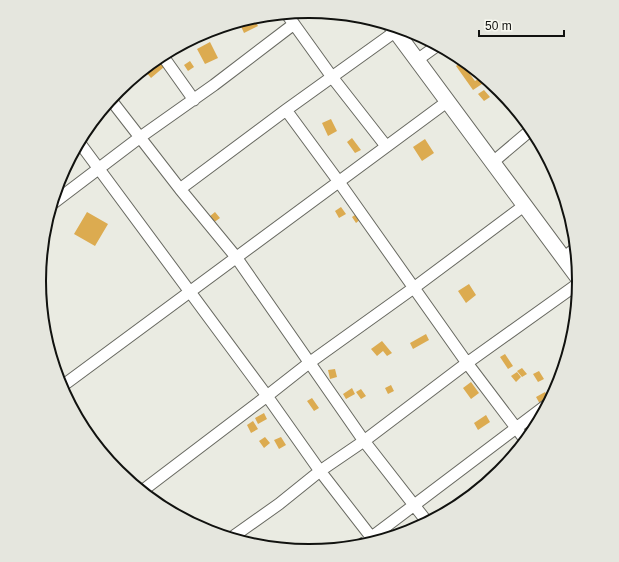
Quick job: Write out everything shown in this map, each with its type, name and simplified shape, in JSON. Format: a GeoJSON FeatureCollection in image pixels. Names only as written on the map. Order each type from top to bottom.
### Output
{"type":"FeatureCollection","features":[{"type":"Feature","properties":{"kind":"street"},"geometry":{"type":"LineString","coordinates":[[290,19],[332,77],[386,146]]}},
{"type":"Feature","properties":{"kind":"street"},"geometry":{"type":"LineString","coordinates":[[59,199],[139,138],[194,100],[294,24]]}},
{"type":"Feature","properties":{"kind":"street"},"geometry":{"type":"LineString","coordinates":[[180,189],[332,77],[390,31]]}},
{"type":"Feature","properties":{"kind":"street"},"geometry":{"type":"LineString","coordinates":[[398,33],[572,269]]}},
{"type":"Feature","properties":{"kind":"street"},"geometry":{"type":"LineString","coordinates":[[417,60],[433,49]]}},
{"type":"Feature","properties":{"kind":"street"},"geometry":{"type":"LineString","coordinates":[[166,60],[194,100]]}},
{"type":"Feature","properties":{"kind":"street"},"geometry":{"type":"LineString","coordinates":[[67,382],[448,101]]}},
{"type":"Feature","properties":{"kind":"street"},"geometry":{"type":"LineString","coordinates":[[115,105],[139,138],[236,257],[364,441],[425,518]]}},
{"type":"Feature","properties":{"kind":"street"},"geometry":{"type":"LineString","coordinates":[[286,110],[415,287],[467,362],[522,435]]}},
{"type":"Feature","properties":{"kind":"street"},"geometry":{"type":"LineString","coordinates":[[493,162],[527,133]]}},
{"type":"Feature","properties":{"kind":"street"},"geometry":{"type":"LineString","coordinates":[[83,147],[267,396],[320,471],[371,537]]}},
{"type":"Feature","properties":{"kind":"street"},"geometry":{"type":"LineString","coordinates":[[146,488],[309,363],[415,287],[525,205]]}},
{"type":"Feature","properties":{"kind":"street"},"geometry":{"type":"LineString","coordinates":[[564,258],[571,252]]}},
{"type":"Feature","properties":{"kind":"street"},"geometry":{"type":"LineString","coordinates":[[237,534],[279,504],[320,471],[364,441],[467,362],[572,288]]}},
{"type":"Feature","properties":{"kind":"street"},"geometry":{"type":"LineString","coordinates":[[380,534],[415,505],[537,412]]}},
{"type":"Feature","properties":{"kind":"building"},"geometry":{"type":"Polygon","coordinates":[[[257,23],[258,26],[244,33],[241,27],[257,23]]]}},
{"type":"Feature","properties":{"kind":"building"},"geometry":{"type":"Polygon","coordinates":[[[210,42],[218,58],[205,64],[197,49],[210,42]]]}},
{"type":"Feature","properties":{"kind":"building"},"geometry":{"type":"Polygon","coordinates":[[[190,61],[194,67],[188,71],[184,65],[190,61]]]}},
{"type":"Feature","properties":{"kind":"building"},"geometry":{"type":"Polygon","coordinates":[[[161,63],[164,67],[151,78],[147,73],[161,63]]]}},
{"type":"Feature","properties":{"kind":"building"},"geometry":{"type":"Polygon","coordinates":[[[459,64],[467,70],[475,81],[478,79],[483,83],[473,90],[456,66],[459,64]]]}},
{"type":"Feature","properties":{"kind":"building"},"geometry":{"type":"Polygon","coordinates":[[[484,90],[490,97],[484,101],[478,94],[484,90]]]}},
{"type":"Feature","properties":{"kind":"building"},"geometry":{"type":"Polygon","coordinates":[[[331,119],[337,131],[328,136],[322,123],[331,119]]]}},
{"type":"Feature","properties":{"kind":"building"},"geometry":{"type":"Polygon","coordinates":[[[352,138],[361,150],[355,153],[347,142],[352,138]]]}},
{"type":"Feature","properties":{"kind":"building"},"geometry":{"type":"Polygon","coordinates":[[[425,139],[434,153],[422,161],[413,147],[425,139]]]}},
{"type":"Feature","properties":{"kind":"building"},"geometry":{"type":"Polygon","coordinates":[[[341,207],[346,214],[339,218],[335,211],[341,207]]]}},
{"type":"Feature","properties":{"kind":"building"},"geometry":{"type":"Polygon","coordinates":[[[87,212],[108,224],[95,246],[74,234],[87,212]]]}},
{"type":"Feature","properties":{"kind":"building"},"geometry":{"type":"Polygon","coordinates":[[[215,212],[220,218],[213,223],[209,217],[215,212]]]}},
{"type":"Feature","properties":{"kind":"building"},"geometry":{"type":"Polygon","coordinates":[[[358,213],[362,218],[356,223],[352,217],[358,213]]]}},
{"type":"Feature","properties":{"kind":"building"},"geometry":{"type":"Polygon","coordinates":[[[469,284],[476,295],[466,303],[458,291],[469,284]]]}},
{"type":"Feature","properties":{"kind":"building"},"geometry":{"type":"Polygon","coordinates":[[[426,334],[429,340],[413,349],[410,343],[426,334]]]}},
{"type":"Feature","properties":{"kind":"building"},"geometry":{"type":"Polygon","coordinates":[[[382,341],[392,353],[387,356],[383,351],[377,356],[371,349],[382,341]]]}},
{"type":"Feature","properties":{"kind":"building"},"geometry":{"type":"Polygon","coordinates":[[[505,354],[513,366],[508,369],[500,357],[505,354]]]}},
{"type":"Feature","properties":{"kind":"building"},"geometry":{"type":"Polygon","coordinates":[[[522,368],[527,374],[522,377],[517,371],[522,368]]]}},
{"type":"Feature","properties":{"kind":"building"},"geometry":{"type":"Polygon","coordinates":[[[335,369],[337,377],[330,379],[328,370],[335,369]]]}},
{"type":"Feature","properties":{"kind":"building"},"geometry":{"type":"Polygon","coordinates":[[[539,371],[544,379],[538,382],[533,374],[539,371]]]}},
{"type":"Feature","properties":{"kind":"building"},"geometry":{"type":"Polygon","coordinates":[[[517,372],[521,377],[516,382],[511,376],[517,372]]]}},
{"type":"Feature","properties":{"kind":"building"},"geometry":{"type":"Polygon","coordinates":[[[471,382],[479,393],[471,399],[463,388],[471,382]]]}},
{"type":"Feature","properties":{"kind":"building"},"geometry":{"type":"Polygon","coordinates":[[[391,385],[394,391],[388,394],[385,388],[391,385]]]}},
{"type":"Feature","properties":{"kind":"building"},"geometry":{"type":"Polygon","coordinates":[[[352,388],[355,394],[346,399],[343,394],[352,388]]]}},
{"type":"Feature","properties":{"kind":"building"},"geometry":{"type":"Polygon","coordinates":[[[361,389],[366,396],[361,399],[356,392],[361,389]]]}},
{"type":"Feature","properties":{"kind":"building"},"geometry":{"type":"Polygon","coordinates":[[[545,392],[546,394],[540,404],[536,397],[545,392]]]}},
{"type":"Feature","properties":{"kind":"building"},"geometry":{"type":"Polygon","coordinates":[[[312,398],[319,408],[314,411],[307,401],[312,398]]]}},
{"type":"Feature","properties":{"kind":"building"},"geometry":{"type":"Polygon","coordinates":[[[264,413],[267,419],[258,424],[255,418],[264,413]]]}},
{"type":"Feature","properties":{"kind":"building"},"geometry":{"type":"Polygon","coordinates":[[[486,415],[490,422],[478,430],[474,423],[486,415]]]}},
{"type":"Feature","properties":{"kind":"building"},"geometry":{"type":"Polygon","coordinates":[[[253,421],[258,429],[251,433],[247,425],[253,421]]]}},
{"type":"Feature","properties":{"kind":"building"},"geometry":{"type":"Polygon","coordinates":[[[265,437],[270,443],[264,448],[259,441],[265,437]]]}},
{"type":"Feature","properties":{"kind":"building"},"geometry":{"type":"Polygon","coordinates":[[[281,437],[286,445],[279,449],[274,440],[281,437]]]}}]}
